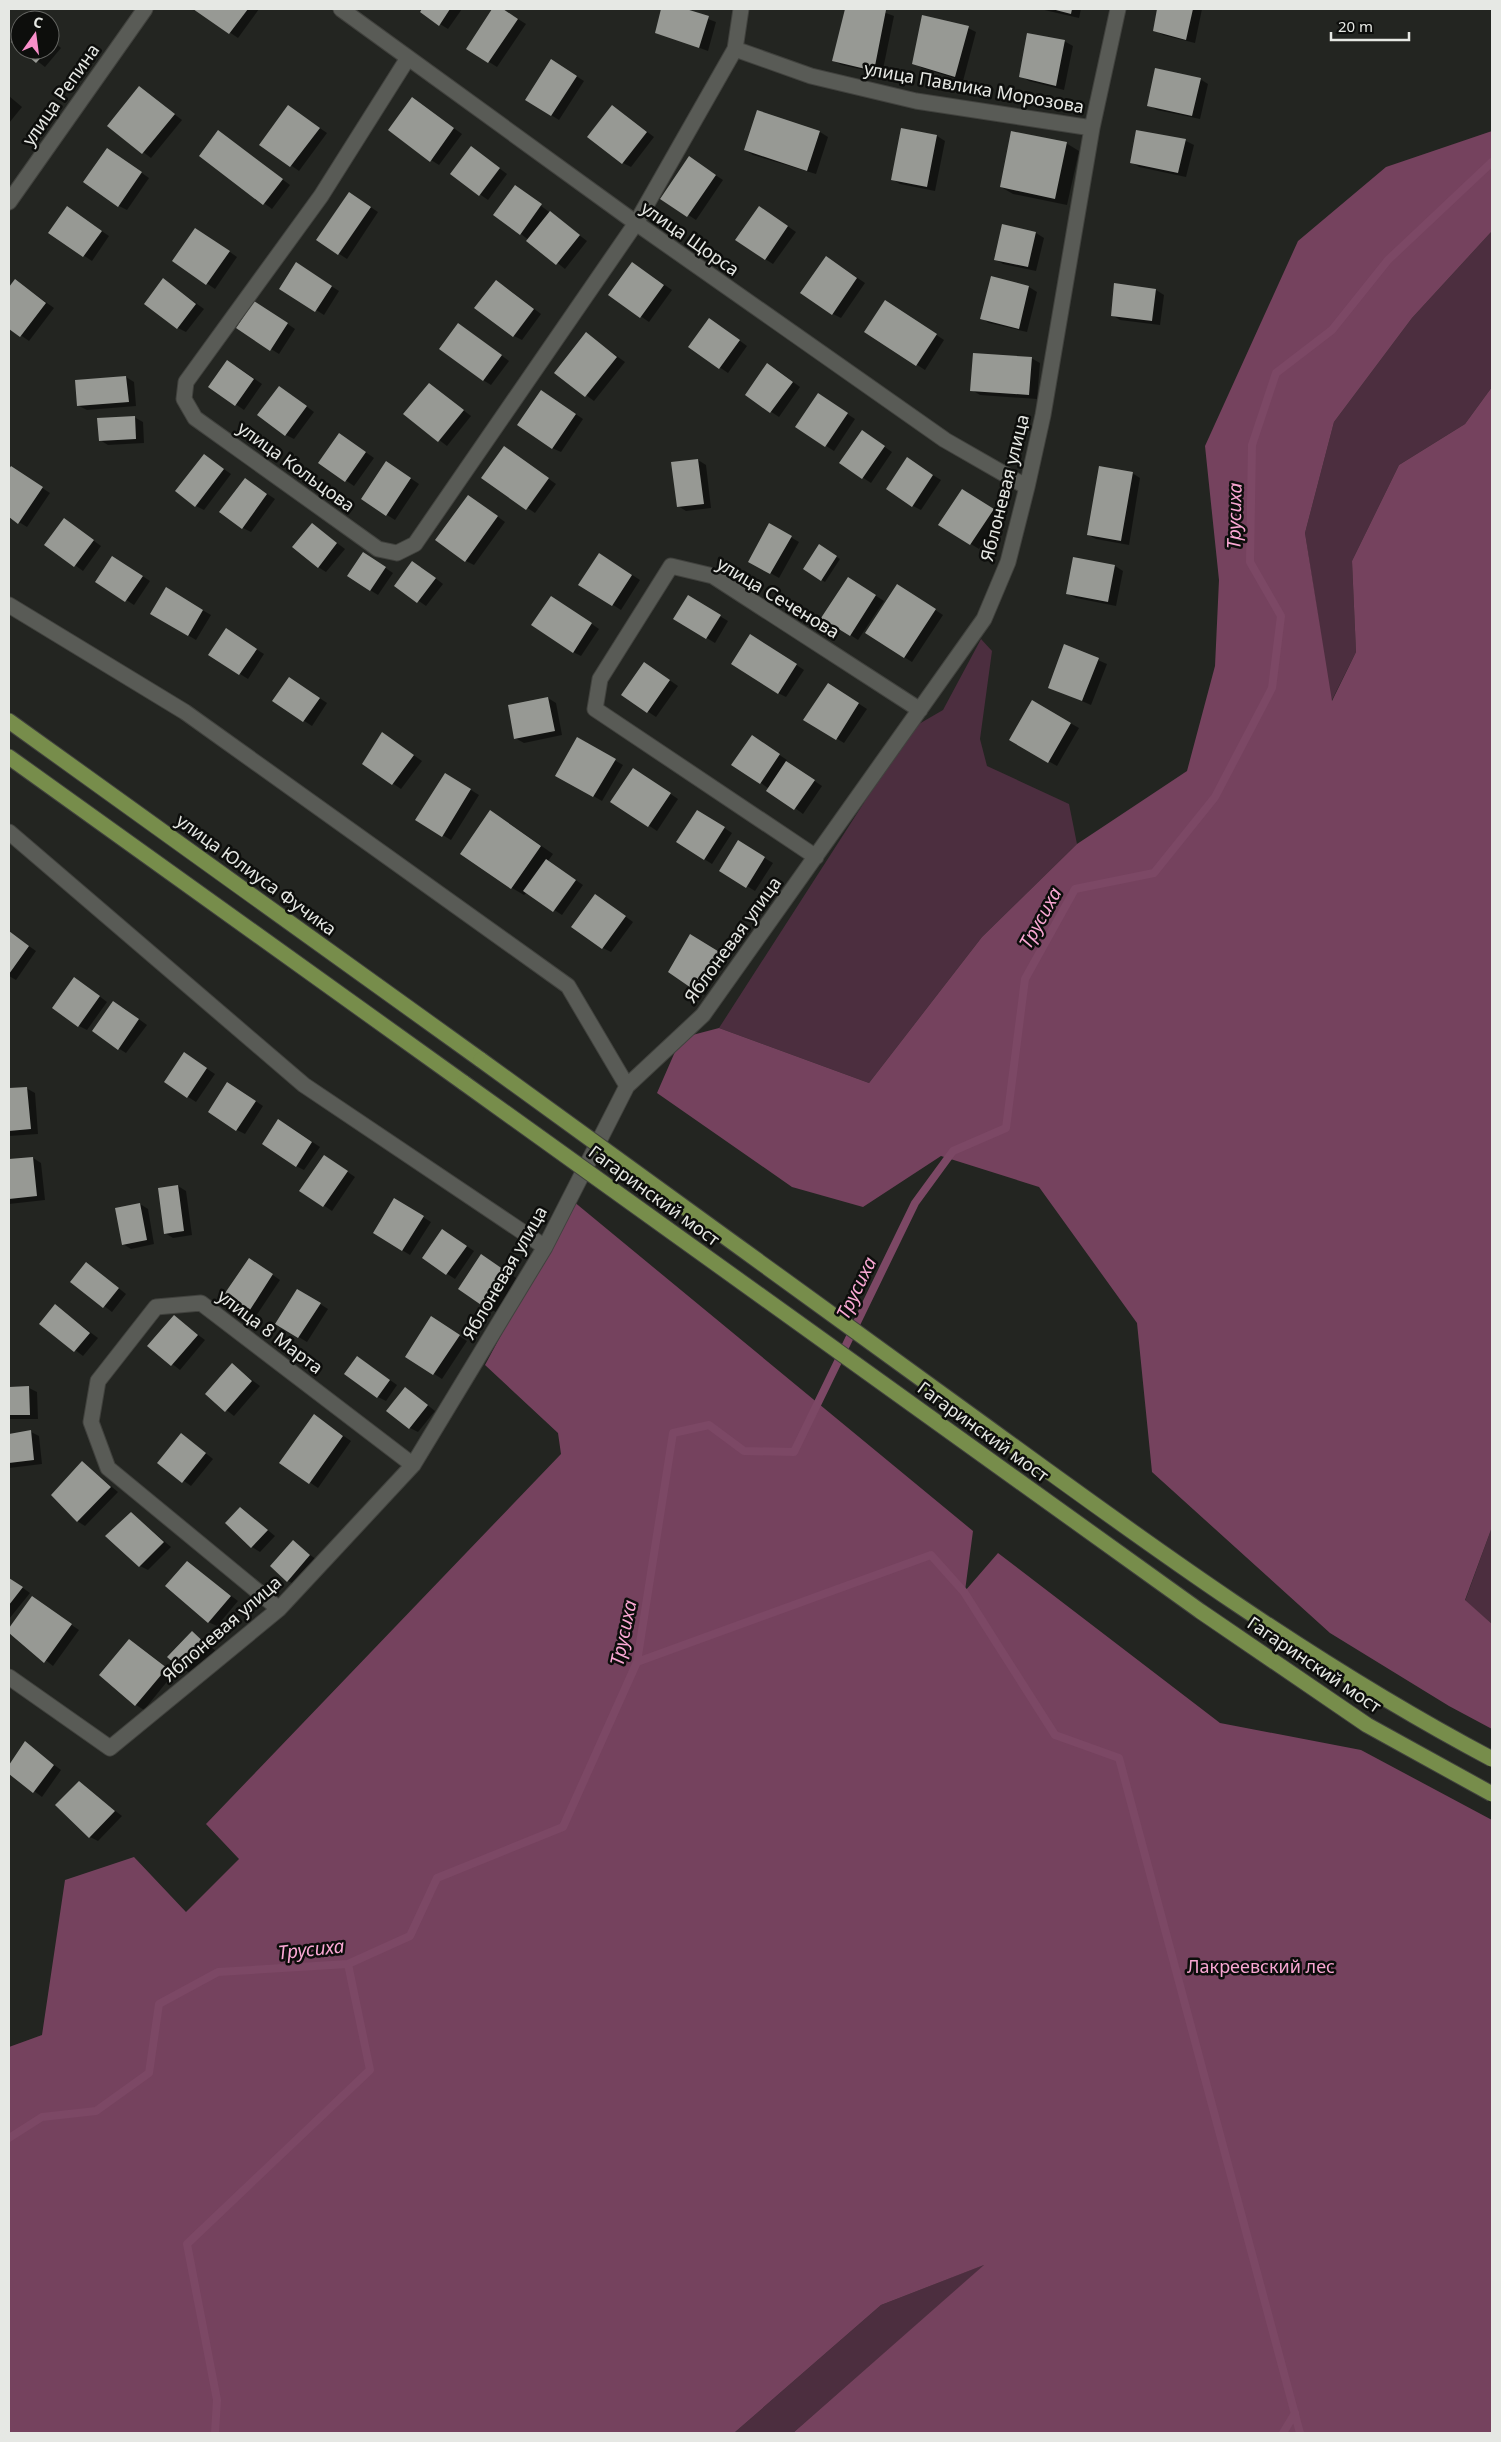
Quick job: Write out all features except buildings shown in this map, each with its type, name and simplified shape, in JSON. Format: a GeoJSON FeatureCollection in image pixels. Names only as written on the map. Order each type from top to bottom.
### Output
{"type":"FeatureCollection","features":[{"type":"Feature","properties":{"kind":"main road","name":"улица Юлиуса Фучика"},"geometry":{"type":"LineString","coordinates":[[9,721],[481,1060]]}},
{"type":"Feature","properties":{"kind":"main road","name":"Гагаринский мост"},"geometry":{"type":"LineString","coordinates":[[9,757],[1208,1616],[1367,1725],[1492,1794]]}},
{"type":"Feature","properties":{"kind":"main road","name":"Гагаринский мост"},"geometry":{"type":"LineString","coordinates":[[481,1060],[1128,1529],[1338,1670],[1434,1729],[1492,1759]]}},
{"type":"Feature","properties":{"kind":"street","name":"улица Репина"},"geometry":{"type":"LineString","coordinates":[[9,202],[145,9]]}},
{"type":"Feature","properties":{"kind":"street","name":"улица Щорса"},"geometry":{"type":"LineString","coordinates":[[341,9],[636,223],[945,440],[1027,487]]}},
{"type":"Feature","properties":{"kind":"street"},"geometry":{"type":"LineString","coordinates":[[636,223],[735,49],[740,9]]}},
{"type":"Feature","properties":{"kind":"street","name":"Яблоневая улица"},"geometry":{"type":"LineString","coordinates":[[9,1677],[110,1748],[279,1609],[412,1465],[545,1247],[627,1086],[703,1015],[984,619],[1008,562],[1043,415],[1092,128],[1118,9]]}},
{"type":"Feature","properties":{"kind":"street","name":"улица Павлика Морозова"},"geometry":{"type":"LineString","coordinates":[[735,49],[811,76],[916,101],[1092,128]]}},
{"type":"Feature","properties":{"kind":"street","name":"улица Кольцова"},"geometry":{"type":"LineString","coordinates":[[408,58],[322,196],[186,382],[184,399],[195,418],[378,549],[396,553],[415,544],[636,223]]}},
{"type":"Feature","properties":{"kind":"street","name":"улица Сеченова"},"geometry":{"type":"LineString","coordinates":[[816,857],[595,709],[600,679],[671,566],[713,576],[920,710]]}},
{"type":"Feature","properties":{"kind":"street"},"geometry":{"type":"LineString","coordinates":[[9,605],[185,712],[568,986],[627,1086]]}},
{"type":"Feature","properties":{"kind":"street"},"geometry":{"type":"LineString","coordinates":[[9,832],[304,1085],[545,1247]]}},
{"type":"Feature","properties":{"kind":"street","name":"улица 8 Марта"},"geometry":{"type":"LineString","coordinates":[[279,1609],[108,1468],[91,1422],[98,1381],[156,1307],[201,1303],[412,1465]]}},
{"type":"Feature","properties":{"kind":"shaded area"},"geometry":{"type":"Polygon","coordinates":[[[1492,231],[1492,387],[1465,424],[1399,465],[1352,561],[1356,652],[1331,702],[1305,533],[1334,422],[1412,318],[1492,231]]]}},
{"type":"Feature","properties":{"kind":"shaded area"},"geometry":{"type":"Polygon","coordinates":[[[981,639],[992,651],[980,739],[987,766],[1069,804],[1077,844],[982,937],[869,1083],[719,1028],[912,728],[943,710],[981,639]]]}},
{"type":"Feature","properties":{"kind":"shaded area"},"geometry":{"type":"Polygon","coordinates":[[[1492,1527],[1492,1624],[1465,1601],[1492,1527]]]}},
{"type":"Feature","properties":{"kind":"shaded area"},"geometry":{"type":"Polygon","coordinates":[[[986,2264],[793,2433],[734,2433],[881,2305],[986,2264]]]}},
{"type":"Feature","properties":{"kind":"green space"},"geometry":{"type":"Polygon","coordinates":[[[1492,131],[1492,231],[1412,318],[1334,422],[1305,533],[1332,701],[1356,652],[1352,561],[1399,465],[1465,424],[1492,387],[1492,1527],[1465,1600],[1492,1624],[1492,1729],[1449,1706],[1330,1633],[1152,1472],[1137,1323],[1039,1187],[941,1156],[863,1207],[792,1187],[657,1093],[681,1038],[719,1028],[869,1083],[982,937],[1077,844],[1187,771],[1215,666],[1219,580],[1205,446],[1298,241],[1386,167],[1492,131]]]}},
{"type":"Feature","properties":{"kind":"green space","name":"Лакреевский лес"},"geometry":{"type":"Polygon","coordinates":[[[573,1201],[973,1531],[965,1591],[998,1553],[1220,1723],[1361,1750],[1492,1820],[1492,2433],[793,2433],[984,2265],[881,2305],[734,2433],[9,2433],[9,2047],[42,2035],[65,1880],[134,1857],[186,1912],[239,1859],[206,1824],[561,1454],[558,1433],[485,1365],[573,1201]]]}},
{"type":"Feature","properties":{"kind":"waterway","name":"Трусиха"},"geometry":{"type":"LineString","coordinates":[[9,2138],[42,2117],[96,2111],[149,2073],[159,2004],[218,1972],[348,1964],[410,1936],[437,1878],[563,1827],[637,1662],[673,1433],[709,1425],[744,1451],[794,1452],[915,1203],[953,1151],[1006,1128],[1025,979],[1075,889],[1154,873],[1215,797],[1272,688],[1281,616],[1250,562],[1252,445],[1276,373],[1332,330],[1388,260],[1492,162]]}},
{"type":"Feature","properties":{"kind":"waterway"},"geometry":{"type":"LineString","coordinates":[[637,1662],[931,1555],[964,1592],[1055,1735],[1119,1758],[1300,2433]]}},
{"type":"Feature","properties":{"kind":"waterway"},"geometry":{"type":"LineString","coordinates":[[215,2433],[217,2400],[187,2244],[370,2070],[348,1964]]}},
{"type":"Feature","properties":{"kind":"waterway"},"geometry":{"type":"LineString","coordinates":[[1283,2433],[1295,2413]]}}]}
